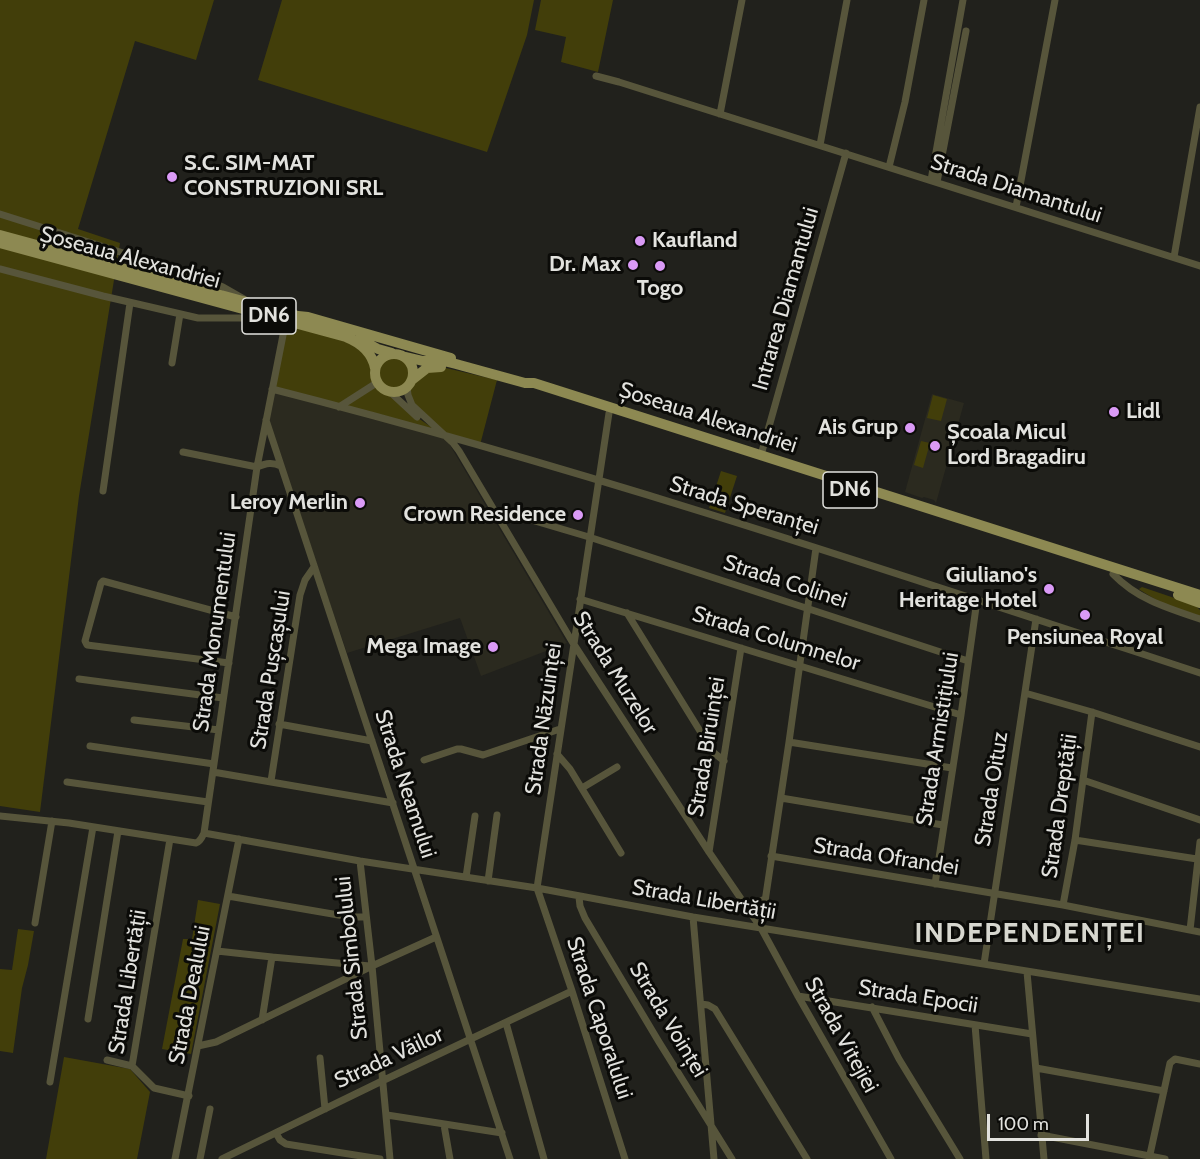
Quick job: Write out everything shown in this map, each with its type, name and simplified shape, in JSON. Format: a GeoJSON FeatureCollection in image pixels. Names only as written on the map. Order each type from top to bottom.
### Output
{"type":"FeatureCollection","features":[{"type":"Feature","properties":{"kind":"main road","name":"Șoseaua Alexandriei"},"geometry":{"type":"LineString","coordinates":[[0,235],[249,302]]}},
{"type":"Feature","properties":{"kind":"main road","name":"Șoseaua Alexandriei"},"geometry":{"type":"LineString","coordinates":[[0,243],[352,339],[368,352],[374,360],[375,368]]}},
{"type":"Feature","properties":{"kind":"main road","name":"DN6"},"geometry":{"type":"LineString","coordinates":[[249,302],[327,322],[534,383]]}},
{"type":"Feature","properties":{"kind":"main road","name":"DN6"},"geometry":{"type":"LineString","coordinates":[[298,316],[306,321],[352,335],[378,349],[406,357]]}},
{"type":"Feature","properties":{"kind":"main road"},"geometry":{"type":"LineString","coordinates":[[375,368],[381,358],[393,353]]}},
{"type":"Feature","properties":{"kind":"main road","name":"Șoseaua Alexandriei"},"geometry":{"type":"LineString","coordinates":[[406,357],[423,361],[444,361],[525,383],[534,383],[1200,595]]}},
{"type":"Feature","properties":{"kind":"main road"},"geometry":{"type":"LineString","coordinates":[[406,357],[413,367],[410,383]]}},
{"type":"Feature","properties":{"kind":"main road","name":"Șoseaua Alexandriei"},"geometry":{"type":"LineString","coordinates":[[410,383],[427,368],[434,367],[453,369],[531,389],[1200,603]]}},
{"type":"Feature","properties":{"kind":"main road","name":"DN6"},"geometry":{"type":"LineString","coordinates":[[375,368],[378,382]]}},
{"type":"Feature","properties":{"kind":"main road"},"geometry":{"type":"LineString","coordinates":[[378,382],[389,391]]}},
{"type":"Feature","properties":{"kind":"main road","name":"DN6"},"geometry":{"type":"LineString","coordinates":[[389,391],[402,391],[410,383]]}},
{"type":"Feature","properties":{"kind":"street"},"geometry":{"type":"LineString","coordinates":[[720,114],[742,0]]}},
{"type":"Feature","properties":{"kind":"street"},"geometry":{"type":"LineString","coordinates":[[820,145],[847,0]]}},
{"type":"Feature","properties":{"kind":"street"},"geometry":{"type":"LineString","coordinates":[[889,167],[905,102],[924,0]]}},
{"type":"Feature","properties":{"kind":"street"},"geometry":{"type":"LineString","coordinates":[[934,181],[963,0]]}},
{"type":"Feature","properties":{"kind":"street"},"geometry":{"type":"LineString","coordinates":[[1016,207],[1055,0]]}},
{"type":"Feature","properties":{"kind":"street"},"geometry":{"type":"LineString","coordinates":[[934,181],[966,31]]}},
{"type":"Feature","properties":{"kind":"street","name":"Strada Diamantului"},"geometry":{"type":"LineString","coordinates":[[596,76],[1200,266]]}},
{"type":"Feature","properties":{"kind":"street"},"geometry":{"type":"LineString","coordinates":[[1174,258],[1200,107]]}},
{"type":"Feature","properties":{"kind":"street","name":"Intrarea Diamantului"},"geometry":{"type":"LineString","coordinates":[[761,455],[846,153]]}},
{"type":"Feature","properties":{"kind":"street"},"geometry":{"type":"LineString","coordinates":[[0,214],[196,276],[235,292],[249,302]]}},
{"type":"Feature","properties":{"kind":"street"},"geometry":{"type":"LineString","coordinates":[[0,269],[130,303],[204,319],[252,317],[282,319]]}},
{"type":"Feature","properties":{"kind":"street"},"geometry":{"type":"LineString","coordinates":[[103,491],[130,303]]}},
{"type":"Feature","properties":{"kind":"street"},"geometry":{"type":"LineString","coordinates":[[172,363],[180,314]]}},
{"type":"Feature","properties":{"kind":"street","name":"Strada Monumentului"},"geometry":{"type":"LineString","coordinates":[[170,839],[196,843],[204,833],[282,319]]}},
{"type":"Feature","properties":{"kind":"street"},"geometry":{"type":"LineString","coordinates":[[339,407],[378,382]]}},
{"type":"Feature","properties":{"kind":"street"},"geometry":{"type":"LineString","coordinates":[[410,383],[412,405],[444,435]]}},
{"type":"Feature","properties":{"kind":"street","name":"Strada Speranței"},"geometry":{"type":"LineString","coordinates":[[272,389],[600,480],[1200,673]]}},
{"type":"Feature","properties":{"kind":"street"},"geometry":{"type":"LineString","coordinates":[[389,391],[428,425],[444,435]]}},
{"type":"Feature","properties":{"kind":"street","name":"Strada Năzuinței"},"geometry":{"type":"LineString","coordinates":[[537,888],[609,413]]}},
{"type":"Feature","properties":{"kind":"street","name":"Strada Neamului"},"geometry":{"type":"LineString","coordinates":[[266,420],[510,1159]]}},
{"type":"Feature","properties":{"kind":"street","name":"Strada Muzelor"},"geometry":{"type":"LineString","coordinates":[[444,435],[459,451],[573,643],[761,928]]}},
{"type":"Feature","properties":{"kind":"street"},"geometry":{"type":"LineString","coordinates":[[183,452],[258,467],[273,462],[281,466]]}},
{"type":"Feature","properties":{"kind":"street","name":"Strada Colinei"},"geometry":{"type":"LineString","coordinates":[[502,522],[518,516],[589,537],[968,661]]}},
{"type":"Feature","properties":{"kind":"street"},"geometry":{"type":"LineString","coordinates":[[761,928],[816,548]]}},
{"type":"Feature","properties":{"kind":"street","name":"Strada Pușcașului"},"geometry":{"type":"LineString","coordinates":[[271,781],[300,595],[304,580],[314,567]]}},
{"type":"Feature","properties":{"kind":"street"},"geometry":{"type":"LineString","coordinates":[[1113,574],[1143,597],[1200,619]]}},
{"type":"Feature","properties":{"kind":"street"},"geometry":{"type":"LineString","coordinates":[[229,663],[87,645],[85,641],[103,580],[236,616]]}},
{"type":"Feature","properties":{"kind":"street","name":"Strada Columnelor"},"geometry":{"type":"LineString","coordinates":[[580,599],[961,715]]}},
{"type":"Feature","properties":{"kind":"street","name":"Strada Armistițiului"},"geometry":{"type":"LineString","coordinates":[[935,884],[977,600]]}},
{"type":"Feature","properties":{"kind":"street"},"geometry":{"type":"LineString","coordinates":[[627,613],[713,752],[724,761]]}},
{"type":"Feature","properties":{"kind":"street","name":"Strada Oituz"},"geometry":{"type":"LineString","coordinates":[[984,964],[1036,619]]}},
{"type":"Feature","properties":{"kind":"street","name":"Strada Biruinței"},"geometry":{"type":"LineString","coordinates":[[709,852],[741,648]]}},
{"type":"Feature","properties":{"kind":"street"},"geometry":{"type":"LineString","coordinates":[[79,679],[223,698]]}},
{"type":"Feature","properties":{"kind":"street"},"geometry":{"type":"LineString","coordinates":[[1025,693],[1200,747]]}},
{"type":"Feature","properties":{"kind":"street","name":"Strada Dreptății"},"geometry":{"type":"LineString","coordinates":[[1063,905],[1075,840],[1092,712]]}},
{"type":"Feature","properties":{"kind":"street"},"geometry":{"type":"LineString","coordinates":[[134,720],[219,730]]}},
{"type":"Feature","properties":{"kind":"street"},"geometry":{"type":"LineString","coordinates":[[279,724],[372,741]]}},
{"type":"Feature","properties":{"kind":"street"},"geometry":{"type":"LineString","coordinates":[[424,760],[457,749],[483,755],[560,729]]}},
{"type":"Feature","properties":{"kind":"street"},"geometry":{"type":"LineString","coordinates":[[789,742],[952,768]]}},
{"type":"Feature","properties":{"kind":"street"},"geometry":{"type":"LineString","coordinates":[[90,746],[393,803]]}},
{"type":"Feature","properties":{"kind":"street"},"geometry":{"type":"LineString","coordinates":[[557,754],[570,769],[621,853]]}},
{"type":"Feature","properties":{"kind":"street"},"geometry":{"type":"LineString","coordinates":[[582,788],[617,767]]}},
{"type":"Feature","properties":{"kind":"street"},"geometry":{"type":"LineString","coordinates":[[1083,780],[1200,819]]}},
{"type":"Feature","properties":{"kind":"street"},"geometry":{"type":"LineString","coordinates":[[67,782],[208,802]]}},
{"type":"Feature","properties":{"kind":"street"},"geometry":{"type":"LineString","coordinates":[[781,798],[943,825]]}},
{"type":"Feature","properties":{"kind":"street"},"geometry":{"type":"LineString","coordinates":[[488,880],[497,815]]}},
{"type":"Feature","properties":{"kind":"street"},"geometry":{"type":"LineString","coordinates":[[0,816],[52,820],[170,839]]}},
{"type":"Feature","properties":{"kind":"street"},"geometry":{"type":"LineString","coordinates":[[466,877],[476,816]]}},
{"type":"Feature","properties":{"kind":"street"},"geometry":{"type":"LineString","coordinates":[[35,923],[52,820]]}},
{"type":"Feature","properties":{"kind":"street"},"geometry":{"type":"LineString","coordinates":[[50,1082],[93,827]]}},
{"type":"Feature","properties":{"kind":"street","name":"Strada Libertății"},"geometry":{"type":"LineString","coordinates":[[88,1019],[118,831]]}},
{"type":"Feature","properties":{"kind":"street","name":"Strada Libertății"},"geometry":{"type":"LineString","coordinates":[[204,833],[360,861],[537,888],[693,917],[1200,999]]}},
{"type":"Feature","properties":{"kind":"street","name":"Strada Libertății"},"geometry":{"type":"LineString","coordinates":[[170,839],[132,1066],[154,1088],[189,1096]]}},
{"type":"Feature","properties":{"kind":"street","name":"Strada Dealului"},"geometry":{"type":"LineString","coordinates":[[175,1159],[239,839]]}},
{"type":"Feature","properties":{"kind":"street"},"geometry":{"type":"LineString","coordinates":[[1075,840],[1197,859]]}},
{"type":"Feature","properties":{"kind":"street"},"geometry":{"type":"LineString","coordinates":[[1190,930],[1200,842]]}},
{"type":"Feature","properties":{"kind":"street","name":"Strada Ofrandei"},"geometry":{"type":"LineString","coordinates":[[771,856],[1063,905],[1200,932]]}},
{"type":"Feature","properties":{"kind":"street","name":"Strada Simbolului"},"geometry":{"type":"LineString","coordinates":[[360,861],[390,1159]]}},
{"type":"Feature","properties":{"kind":"street","name":"Strada Caporalului"},"geometry":{"type":"LineString","coordinates":[[537,888],[625,1159]]}},
{"type":"Feature","properties":{"kind":"street"},"geometry":{"type":"LineString","coordinates":[[228,896],[350,917],[366,917]]}},
{"type":"Feature","properties":{"kind":"street","name":"Strada Voinței"},"geometry":{"type":"LineString","coordinates":[[579,897],[585,918],[732,1159]]}},
{"type":"Feature","properties":{"kind":"street"},"geometry":{"type":"LineString","coordinates":[[743,901],[753,904],[765,899]]}},
{"type":"Feature","properties":{"kind":"street"},"geometry":{"type":"LineString","coordinates":[[693,917],[714,1159]]}},
{"type":"Feature","properties":{"kind":"street","name":"Strada Vitejiei"},"geometry":{"type":"LineString","coordinates":[[761,928],[891,1159]]}},
{"type":"Feature","properties":{"kind":"street"},"geometry":{"type":"LineString","coordinates":[[198,1046],[216,1042],[436,937]]}},
{"type":"Feature","properties":{"kind":"street"},"geometry":{"type":"LineString","coordinates":[[217,951],[372,966]]}},
{"type":"Feature","properties":{"kind":"street"},"geometry":{"type":"LineString","coordinates":[[262,1020],[272,957]]}},
{"type":"Feature","properties":{"kind":"street"},"geometry":{"type":"LineString","coordinates":[[1027,972],[1044,1159]]}},
{"type":"Feature","properties":{"kind":"street","name":"Strada Văilor"},"geometry":{"type":"LineString","coordinates":[[222,1159],[572,992]]}},
{"type":"Feature","properties":{"kind":"street","name":"Strada Epocii"},"geometry":{"type":"LineString","coordinates":[[798,996],[1032,1034]]}},
{"type":"Feature","properties":{"kind":"street"},"geometry":{"type":"LineString","coordinates":[[701,1004],[715,1009],[807,1159]]}},
{"type":"Feature","properties":{"kind":"street"},"geometry":{"type":"LineString","coordinates":[[873,1007],[899,1059],[960,1159]]}},
{"type":"Feature","properties":{"kind":"street"},"geometry":{"type":"LineString","coordinates":[[506,1023],[543,1159]]}},
{"type":"Feature","properties":{"kind":"street"},"geometry":{"type":"LineString","coordinates":[[975,1025],[986,1159]]}},
{"type":"Feature","properties":{"kind":"street"},"geometry":{"type":"LineString","coordinates":[[320,1058],[325,1109]]}},
{"type":"Feature","properties":{"kind":"street"},"geometry":{"type":"LineString","coordinates":[[1150,1157],[1170,1063],[1175,1059],[1200,1064]]}},
{"type":"Feature","properties":{"kind":"street"},"geometry":{"type":"LineString","coordinates":[[107,1060],[132,1066]]}},
{"type":"Feature","properties":{"kind":"street"},"geometry":{"type":"LineString","coordinates":[[1036,1068],[1164,1091]]}},
{"type":"Feature","properties":{"kind":"street"},"geometry":{"type":"LineString","coordinates":[[200,1159],[210,1109]]}},
{"type":"Feature","properties":{"kind":"street"},"geometry":{"type":"LineString","coordinates":[[387,1115],[502,1133]]}},
{"type":"Feature","properties":{"kind":"street"},"geometry":{"type":"LineString","coordinates":[[444,1125],[450,1159]]}},
{"type":"Feature","properties":{"kind":"street"},"geometry":{"type":"LineString","coordinates":[[276,1133],[286,1144],[380,1159]]}},
{"type":"Feature","properties":{"kind":"street"},"geometry":{"type":"LineString","coordinates":[[1041,1135],[1165,1159]]}},
{"type":"Feature","properties":{"kind":"shaded area"},"geometry":{"type":"Polygon","coordinates":[[[0,0],[214,0],[196,60],[135,41],[78,229],[120,243],[79,496],[40,812],[0,806],[0,0]]]}},
{"type":"Feature","properties":{"kind":"shaded area"},"geometry":{"type":"Polygon","coordinates":[[[282,0],[534,0],[527,35],[487,152],[258,80],[282,0]]]}},
{"type":"Feature","properties":{"kind":"shaded area"},"geometry":{"type":"Polygon","coordinates":[[[541,0],[613,0],[598,72],[561,62],[566,37],[535,30],[541,0]]]}},
{"type":"Feature","properties":{"kind":"shaded area"},"geometry":{"type":"Polygon","coordinates":[[[286,320],[338,335],[378,363],[394,353],[400,354],[409,361],[414,373],[446,368],[497,380],[480,445],[272,389],[286,320]],[[407,388],[402,391],[391,391],[418,418],[440,433],[416,409],[407,388]]]}},
{"type":"Feature","properties":{"kind":"shaded area"},"geometry":{"type":"Polygon","coordinates":[[[272,389],[444,435],[567,643],[481,676],[460,618],[347,653],[269,424],[272,389]]]}},
{"type":"Feature","properties":{"kind":"shaded area","name":"Școala Micul Lord Bragadiru"},"geometry":{"type":"Polygon","coordinates":[[[932,394],[964,403],[936,503],[934,500],[905,492],[932,394]]]}},
{"type":"Feature","properties":{"kind":"shaded area"},"geometry":{"type":"Polygon","coordinates":[[[933,395],[947,399],[941,421],[927,418],[933,395]]]}},
{"type":"Feature","properties":{"kind":"shaded area"},"geometry":{"type":"Polygon","coordinates":[[[921,441],[930,443],[923,468],[914,465],[921,441]]]}},
{"type":"Feature","properties":{"kind":"shaded area"},"geometry":{"type":"Polygon","coordinates":[[[721,471],[737,476],[725,513],[709,508],[721,471]]]}},
{"type":"Feature","properties":{"kind":"shaded area"},"geometry":{"type":"Polygon","coordinates":[[[1142,587],[1195,605],[1200,610],[1200,616],[1163,604],[1139,589],[1142,587]]]}},
{"type":"Feature","properties":{"kind":"shaded area"},"geometry":{"type":"Polygon","coordinates":[[[198,900],[220,904],[191,1054],[162,1049],[183,939],[192,939],[198,900]]]}},
{"type":"Feature","properties":{"kind":"shaded area"},"geometry":{"type":"Polygon","coordinates":[[[18,929],[34,931],[22,988],[13,1053],[0,1051],[0,969],[12,970],[18,929]]]}},
{"type":"Feature","properties":{"kind":"shaded area"},"geometry":{"type":"Polygon","coordinates":[[[64,1057],[130,1069],[150,1092],[137,1159],[46,1159],[64,1057]]]}},
{"type":"Feature","properties":{"kind":"place","name":"S.C. SIM-MAT CONSTRUZIONI SRL"},"geometry":{"type":"Point","coordinates":[172,177]}},
{"type":"Feature","properties":{"kind":"place","name":"Kaufland"},"geometry":{"type":"Point","coordinates":[640,241]}},
{"type":"Feature","properties":{"kind":"place","name":"Dr. Max"},"geometry":{"type":"Point","coordinates":[633,265]}},
{"type":"Feature","properties":{"kind":"place","name":"Togo"},"geometry":{"type":"Point","coordinates":[660,266]}},
{"type":"Feature","properties":{"kind":"place","name":"Lidl"},"geometry":{"type":"Point","coordinates":[1114,412]}},
{"type":"Feature","properties":{"kind":"place","name":"Ais Grup"},"geometry":{"type":"Point","coordinates":[910,428]}},
{"type":"Feature","properties":{"kind":"place","name":"Școala Micul Lord Bragadiru"},"geometry":{"type":"Point","coordinates":[935,446]}},
{"type":"Feature","properties":{"kind":"place","name":"Leroy Merlin"},"geometry":{"type":"Point","coordinates":[360,503]}},
{"type":"Feature","properties":{"kind":"place","name":"Crown Residence"},"geometry":{"type":"Point","coordinates":[578,515]}},
{"type":"Feature","properties":{"kind":"place","name":"Giuliano's Heritage Hotel"},"geometry":{"type":"Point","coordinates":[1049,589]}},
{"type":"Feature","properties":{"kind":"place","name":"Pensiunea Royal"},"geometry":{"type":"Point","coordinates":[1085,615]}},
{"type":"Feature","properties":{"kind":"place","name":"Mega Image"},"geometry":{"type":"Point","coordinates":[493,647]}},
{"type":"Feature","properties":{"kind":"district","name":"INDEPENDENȚEI"},"geometry":{"type":"Point","coordinates":[1030,934]}}]}
